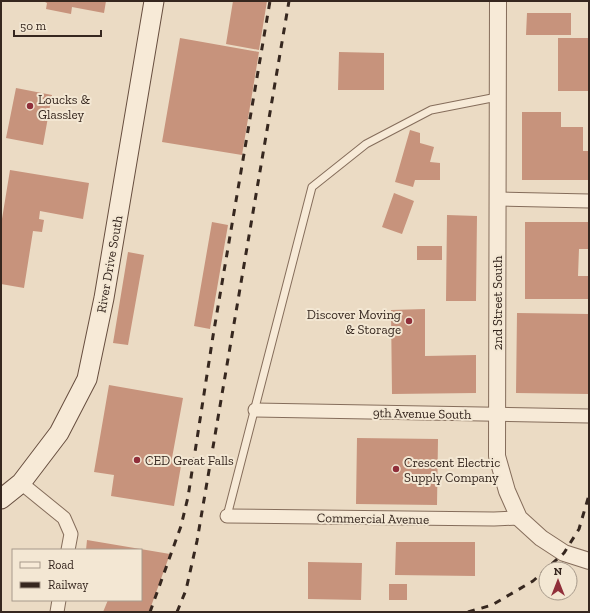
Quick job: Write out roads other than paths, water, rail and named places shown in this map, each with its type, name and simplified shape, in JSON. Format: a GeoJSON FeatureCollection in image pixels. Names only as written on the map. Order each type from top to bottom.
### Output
{"type":"FeatureCollection","features":[{"type":"Feature","properties":{"kind":"main road","name":"River Drive South"},"geometry":{"type":"LineString","coordinates":[[1,499],[20,483],[59,433],[87,379],[104,298],[154,1]]}},
{"type":"Feature","properties":{"kind":"street","name":"2nd Street South"},"geometry":{"type":"LineString","coordinates":[[498,1],[497,456],[507,491],[519,518],[541,538],[564,553],[589,561]]}},
{"type":"Feature","properties":{"kind":"street"},"geometry":{"type":"LineString","coordinates":[[497,199],[589,201]]}},
{"type":"Feature","properties":{"kind":"street","name":"9th Avenue South"},"geometry":{"type":"LineString","coordinates":[[255,410],[589,416]]}},
{"type":"Feature","properties":{"kind":"street"},"geometry":{"type":"LineString","coordinates":[[20,483],[64,518],[71,534],[68,549]]}},
{"type":"Feature","properties":{"kind":"street","name":"Commercial Avenue"},"geometry":{"type":"LineString","coordinates":[[227,516],[519,518]]}},
{"type":"Feature","properties":{"kind":"street"},"geometry":{"type":"LineString","coordinates":[[57,612],[59,601]]}},
{"type":"Feature","properties":{"kind":"lane"},"geometry":{"type":"LineString","coordinates":[[227,516],[312,187],[366,144],[431,110],[497,97]]}},
{"type":"Feature","properties":{"kind":"railway"},"geometry":{"type":"LineString","coordinates":[[150,612],[181,526],[188,497],[213,336],[270,1]]}},
{"type":"Feature","properties":{"kind":"railway"},"geometry":{"type":"LineString","coordinates":[[177,612],[186,590],[197,541],[289,1]]}},
{"type":"Feature","properties":{"kind":"railway"},"geometry":{"type":"LineString","coordinates":[[468,612],[492,605],[533,581],[564,553],[579,529],[589,495]]}},
{"type":"Feature","properties":{"kind":"place","name":"Loucks & Glassley"},"geometry":{"type":"Point","coordinates":[30,106]}},
{"type":"Feature","properties":{"kind":"place","name":"Discover Moving & Storage"},"geometry":{"type":"Point","coordinates":[409,321]}},
{"type":"Feature","properties":{"kind":"place","name":"CED Great Falls"},"geometry":{"type":"Point","coordinates":[137,460]}},
{"type":"Feature","properties":{"kind":"place","name":"Crescent Electric Supply Company"},"geometry":{"type":"Point","coordinates":[396,469]}}]}
